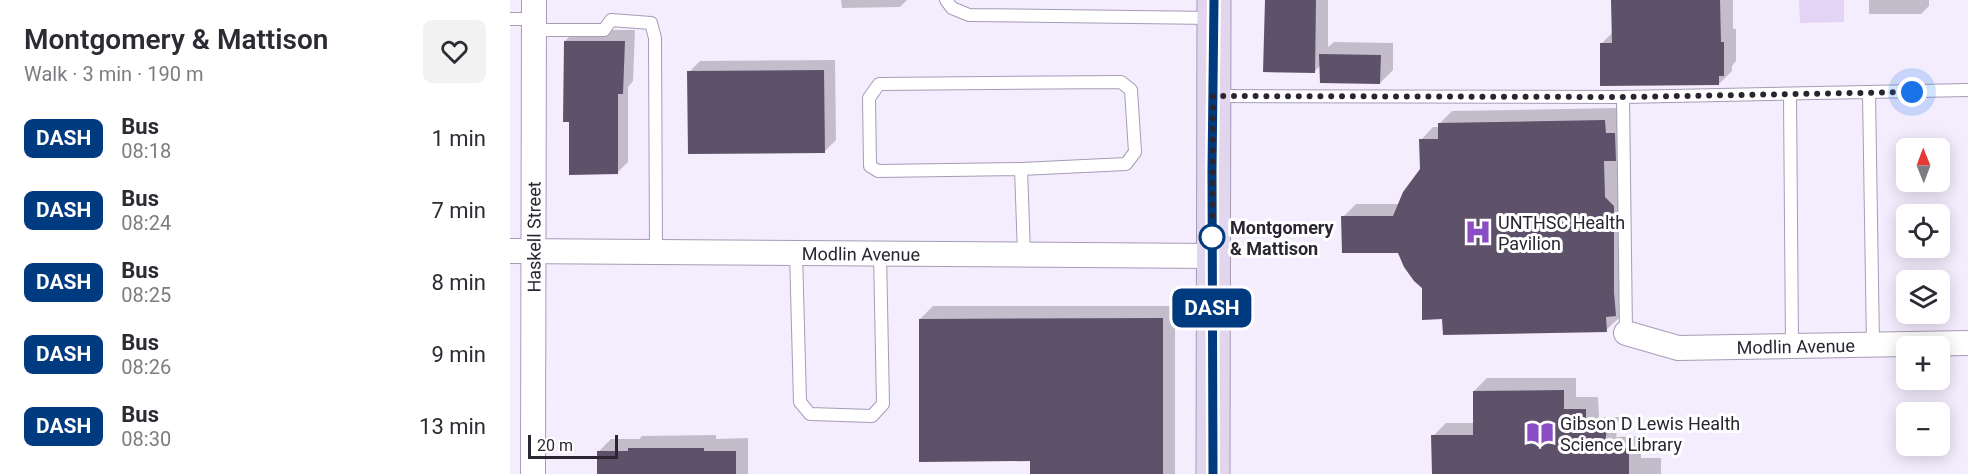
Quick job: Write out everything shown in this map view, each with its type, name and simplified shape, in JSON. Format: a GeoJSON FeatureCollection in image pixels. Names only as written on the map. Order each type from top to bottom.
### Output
{"type":"FeatureCollection","features":[{"type":"Feature","properties":{"kind":"street"},"geometry":{"type":"LineString","coordinates":[[1213,474],[1214,9]]}},
{"type":"Feature","properties":{"kind":"street","name":"Haskell Street"},"geometry":{"type":"LineString","coordinates":[[528,17],[522,251],[533,474]]}},
{"type":"Feature","properties":{"kind":"street","name":"Modlin Avenue"},"geometry":{"type":"LineString","coordinates":[[522,251],[1212,256]]}},
{"type":"Feature","properties":{"kind":"street","name":"Modlin Avenue"},"geometry":{"type":"LineString","coordinates":[[1626,333],[1678,348],[1968,344]]}},
{"type":"Feature","properties":{"kind":"lane"},"geometry":{"type":"LineString","coordinates":[[946,0],[952,8],[969,15],[1214,9]]}},
{"type":"Feature","properties":{"kind":"lane"},"geometry":{"type":"LineString","coordinates":[[528,17],[604,30],[611,20],[651,23],[655,38],[656,252]]}},
{"type":"Feature","properties":{"kind":"lane"},"geometry":{"type":"LineString","coordinates":[[1121,82],[1131,90],[1135,152],[1126,164],[1021,169],[878,171],[870,165],[869,98],[879,84],[1121,82]]}},
{"type":"Feature","properties":{"kind":"lane"},"geometry":{"type":"LineString","coordinates":[[1213,96],[1623,97],[1968,90]]}},
{"type":"Feature","properties":{"kind":"lane"},"geometry":{"type":"LineString","coordinates":[[1869,93],[1873,345]]}},
{"type":"Feature","properties":{"kind":"lane"},"geometry":{"type":"LineString","coordinates":[[1790,94],[1792,346]]}},
{"type":"Feature","properties":{"kind":"lane"},"geometry":{"type":"LineString","coordinates":[[1623,97],[1626,333]]}},
{"type":"Feature","properties":{"kind":"lane"},"geometry":{"type":"LineString","coordinates":[[1021,169],[1024,254]]}},
{"type":"Feature","properties":{"kind":"lane"},"geometry":{"type":"LineString","coordinates":[[796,253],[800,402],[810,414],[872,416],[883,405],[880,254]]}},
{"type":"Feature","properties":{"kind":"shaded area"},"geometry":{"type":"Polygon","coordinates":[[[1799,0],[1844,0],[1844,22],[1800,23],[1799,0]]]}},
{"type":"Feature","properties":{"kind":"building"},"geometry":{"type":"Polygon","coordinates":[[[1265,0],[1316,0],[1315,73],[1263,72],[1265,0]]]}},
{"type":"Feature","properties":{"kind":"building"},"geometry":{"type":"Polygon","coordinates":[[[1611,0],[1720,0],[1724,76],[1719,76],[1719,85],[1600,86],[1600,43],[1612,43],[1611,0]]]}},
{"type":"Feature","properties":{"kind":"building"},"geometry":{"type":"Polygon","coordinates":[[[564,41],[625,41],[623,94],[618,94],[618,174],[569,175],[569,122],[563,122],[564,41]]]}},
{"type":"Feature","properties":{"kind":"building"},"geometry":{"type":"Polygon","coordinates":[[[1319,54],[1381,55],[1380,84],[1320,83],[1319,54]]]}},
{"type":"Feature","properties":{"kind":"building"},"geometry":{"type":"Polygon","coordinates":[[[824,70],[825,153],[688,154],[687,71],[824,70]]]}},
{"type":"Feature","properties":{"kind":"building","name":"UNTHSC Health Pavilion"},"geometry":{"type":"Polygon","coordinates":[[[1605,120],[1606,133],[1615,133],[1616,161],[1604,161],[1605,197],[1614,206],[1616,316],[1606,317],[1607,332],[1443,335],[1442,319],[1422,320],[1422,288],[1404,267],[1398,253],[1342,253],[1341,216],[1393,216],[1403,192],[1420,169],[1419,139],[1438,139],[1438,123],[1605,120]]]}},
{"type":"Feature","properties":{"kind":"building"},"geometry":{"type":"Polygon","coordinates":[[[1163,318],[1163,474],[1030,474],[1030,461],[919,462],[919,319],[1163,318]]]}},
{"type":"Feature","properties":{"kind":"building","name":"Gibson D Lewis Health Science Library"},"geometry":{"type":"Polygon","coordinates":[[[1564,390],[1564,409],[1586,409],[1586,429],[1607,429],[1604,449],[1629,448],[1629,474],[1432,474],[1431,435],[1473,435],[1473,391],[1564,390]]]}},
{"type":"Feature","properties":{"kind":"building"},"geometry":{"type":"Polygon","coordinates":[[[628,448],[704,448],[704,451],[736,451],[736,474],[597,474],[597,451],[628,451],[628,448]]]}},
{"type":"Feature","properties":{"kind":"bus line","name":"DASH"},"geometry":{"type":"LineString","coordinates":[[1213,474],[1214,0]]}},
{"type":"Feature","properties":{"kind":"place","name":"UNTHSC Health Pavilion"},"geometry":{"type":"Point","coordinates":[1478,232]}},
{"type":"Feature","properties":{"kind":"place","name":"Montgomery & Mattison"},"geometry":{"type":"Point","coordinates":[1212,237]}},
{"type":"Feature","properties":{"kind":"place","name":"Gibson D Lewis Health Science Library"},"geometry":{"type":"Point","coordinates":[1540,433]}},
{"type":"Feature","properties":{"kind":"route"},"geometry":{"type":"LineString","coordinates":[[1212,237],[1213,96],[1623,97],[1912,92]]}}]}
